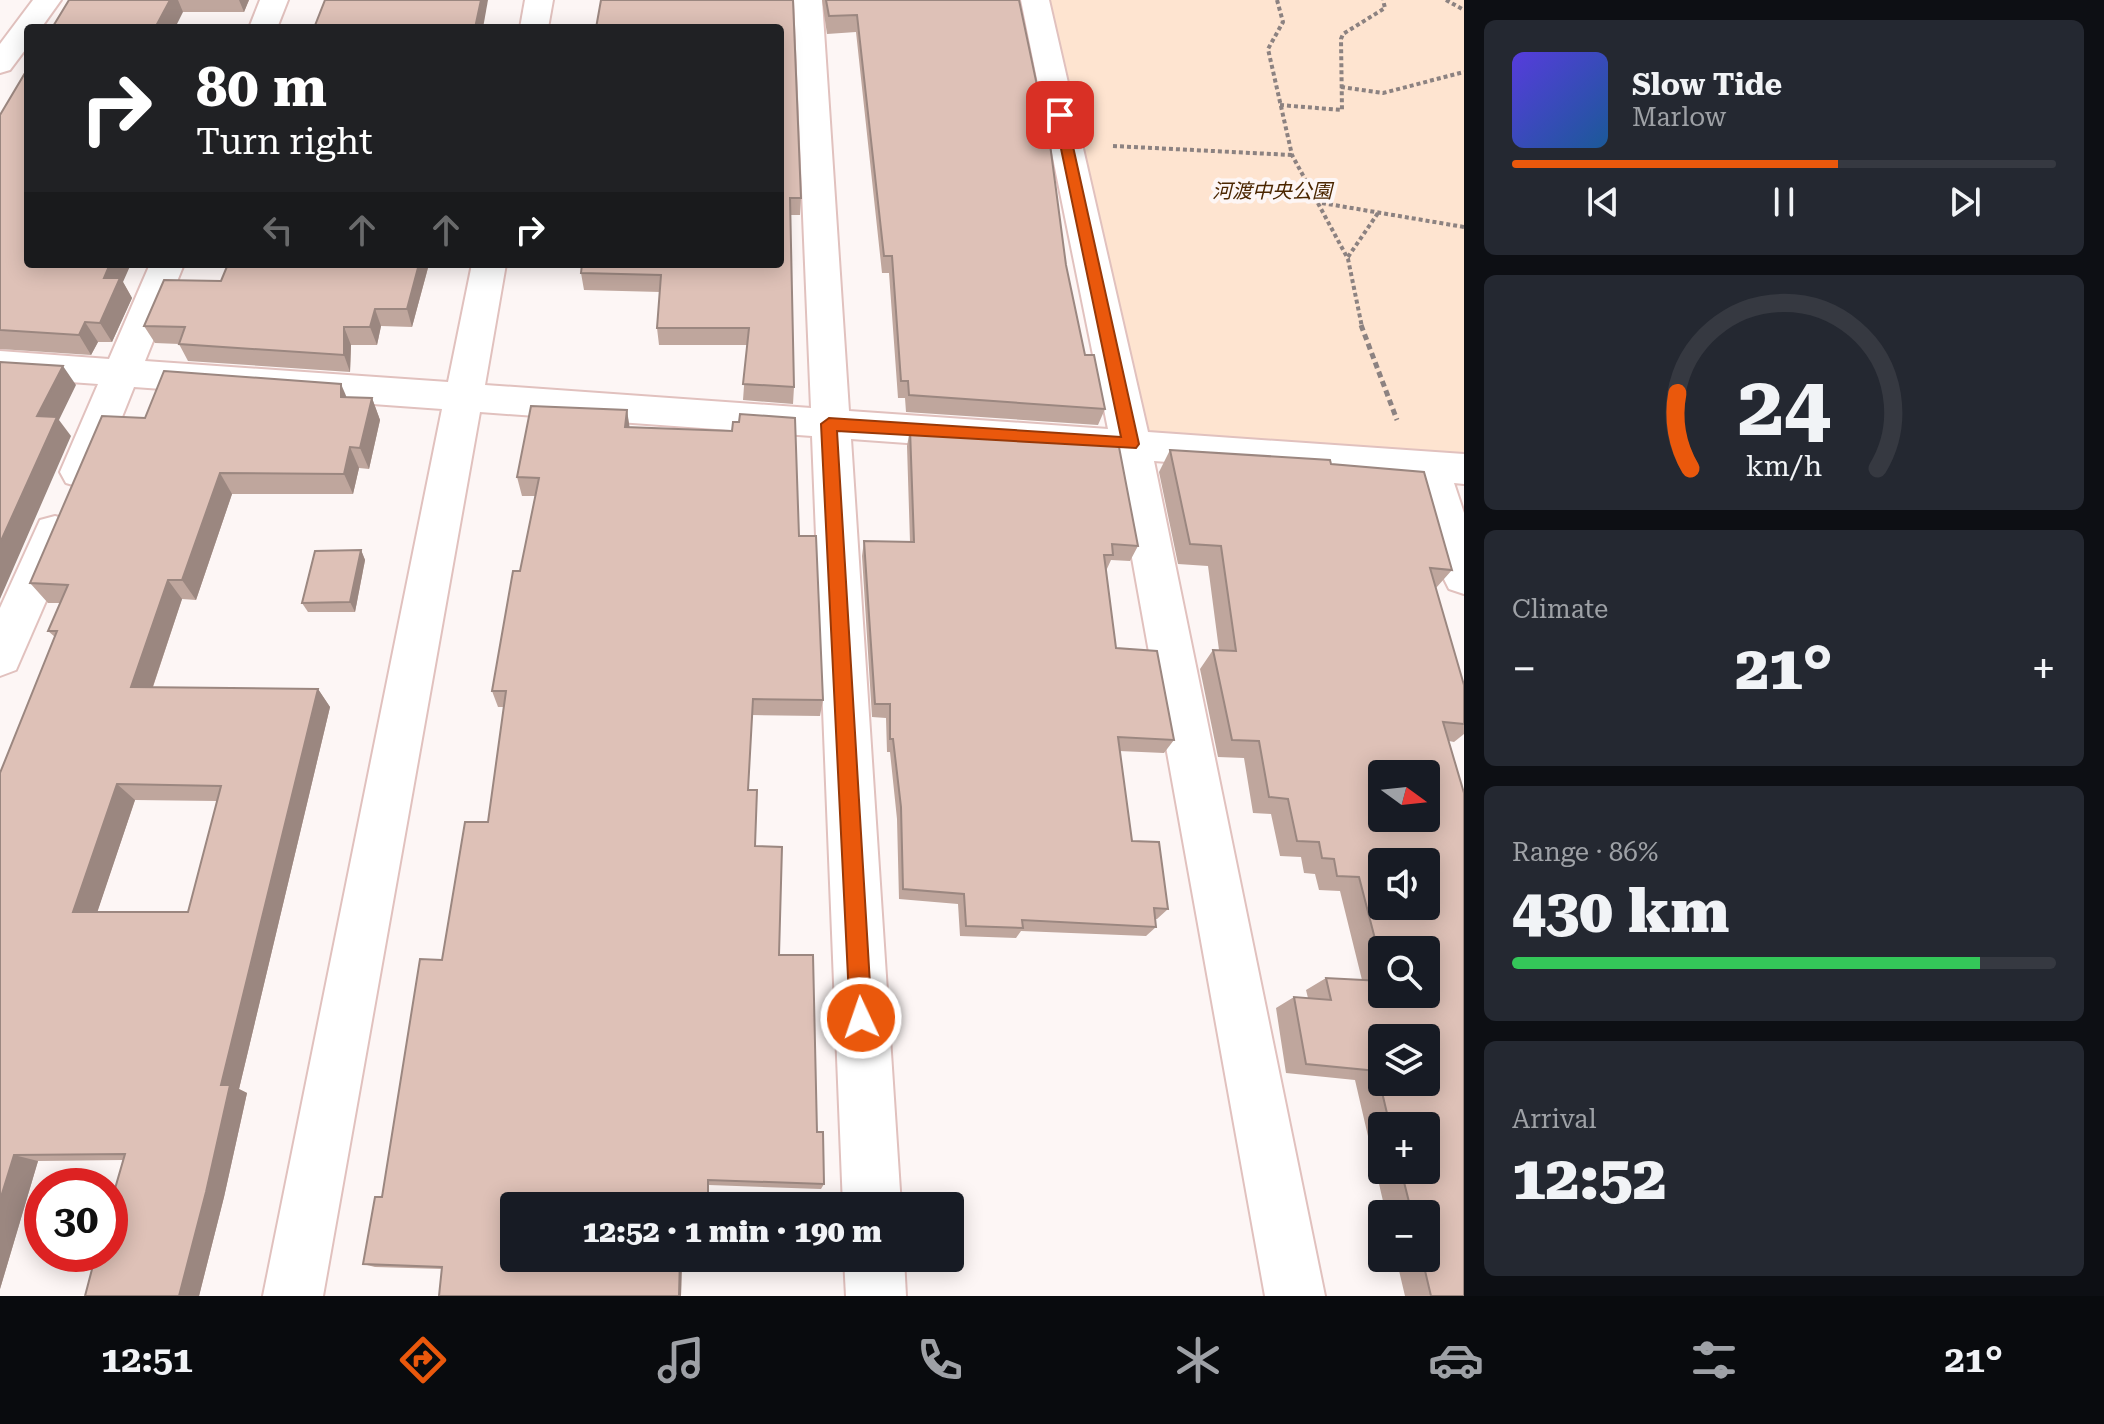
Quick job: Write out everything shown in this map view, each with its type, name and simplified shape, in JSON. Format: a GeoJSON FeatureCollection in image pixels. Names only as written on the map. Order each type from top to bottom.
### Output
{"type":"FeatureCollection","features":[{"type":"Feature","properties":{"kind":"street"},"geometry":{"type":"LineString","coordinates":[[29,24],[47,0]]}},
{"type":"Feature","properties":{"kind":"street"},"geometry":{"type":"LineString","coordinates":[[265,24],[274,0]]}},
{"type":"Feature","properties":{"kind":"street"},"geometry":{"type":"LineString","coordinates":[[535,24],[539,0]]}},
{"type":"Feature","properties":{"kind":"street"},"geometry":{"type":"LineString","coordinates":[[808,0],[871,1192]]}},
{"type":"Feature","properties":{"kind":"street"},"geometry":{"type":"LineString","coordinates":[[1035,0],[1131,444],[1295,1296]]}},
{"type":"Feature","properties":{"kind":"street"},"geometry":{"type":"LineString","coordinates":[[0,64],[24,31]]}},
{"type":"Feature","properties":{"kind":"street"},"geometry":{"type":"LineString","coordinates":[[0,657],[124,372],[165,268]]}},
{"type":"Feature","properties":{"kind":"street"},"geometry":{"type":"LineString","coordinates":[[293,1296],[488,268]]}},
{"type":"Feature","properties":{"kind":"street"},"geometry":{"type":"LineString","coordinates":[[0,364],[1446,468],[1464,577]]}},
{"type":"Feature","properties":{"kind":"street"},"geometry":{"type":"LineString","coordinates":[[875,1272],[876,1296]]}},
{"type":"Feature","properties":{"kind":"path"},"geometry":{"type":"LineString","coordinates":[[1277,0],[1283,22],[1268,49],[1292,155],[1321,203],[1348,258],[1356,311],[1378,372]]}},
{"type":"Feature","properties":{"kind":"path"},"geometry":{"type":"LineString","coordinates":[[1280,105],[1342,110],[1343,34],[1385,8],[1383,0]]}},
{"type":"Feature","properties":{"kind":"path"},"geometry":{"type":"LineString","coordinates":[[1446,0],[1464,10]]}},
{"type":"Feature","properties":{"kind":"path"},"geometry":{"type":"LineString","coordinates":[[1341,87],[1383,93],[1464,72]]}},
{"type":"Feature","properties":{"kind":"path"},"geometry":{"type":"LineString","coordinates":[[1066,144],[1292,155]]}},
{"type":"Feature","properties":{"kind":"path"},"geometry":{"type":"LineString","coordinates":[[1321,203],[1464,227]]}},
{"type":"Feature","properties":{"kind":"path"},"geometry":{"type":"LineString","coordinates":[[1348,258],[1378,213]]}},
{"type":"Feature","properties":{"kind":"green space","name":"河渡中央公園"},"geometry":{"type":"Polygon","coordinates":[[[1035,0],[1464,0],[1464,469],[1131,444],[1035,0]]]}},
{"type":"Feature","properties":{"kind":"building"},"geometry":{"type":"Polygon","coordinates":[[[69,0],[170,0],[157,24],[54,24],[69,0]]]}},
{"type":"Feature","properties":{"kind":"building"},"geometry":{"type":"Polygon","coordinates":[[[325,0],[481,0],[476,24],[316,24],[325,0]]]}},
{"type":"Feature","properties":{"kind":"building"},"geometry":{"type":"Polygon","coordinates":[[[601,0],[793,0],[801,198],[790,198],[794,387],[743,384],[749,328],[657,328],[661,275],[581,273],[582,268],[784,268],[784,24],[597,24],[601,0]]]}},
{"type":"Feature","properties":{"kind":"building"},"geometry":{"type":"Polygon","coordinates":[[[826,0],[1019,0],[1043,114],[1046,114],[1066,265],[1085,355],[1094,355],[1105,409],[909,395],[908,381],[901,381],[892,256],[884,256],[857,15],[829,16],[826,0]]]}},
{"type":"Feature","properties":{"kind":"building"},"geometry":{"type":"Polygon","coordinates":[[[24,75],[24,268],[108,268],[104,278],[120,278],[100,323],[85,322],[79,335],[0,330],[0,115],[24,75]]]}},
{"type":"Feature","properties":{"kind":"building"},"geometry":{"type":"Polygon","coordinates":[[[226,268],[418,268],[407,309],[375,309],[370,327],[344,327],[344,355],[179,344],[185,327],[144,326],[164,280],[221,281],[226,268]]]}},
{"type":"Feature","properties":{"kind":"building"},"geometry":{"type":"Polygon","coordinates":[[[0,362],[63,366],[37,416],[57,417],[0,543],[0,362]]]}},
{"type":"Feature","properties":{"kind":"building"},"geometry":{"type":"Polygon","coordinates":[[[164,371],[341,384],[341,397],[372,398],[360,448],[350,447],[344,474],[220,473],[182,580],[168,580],[131,687],[318,689],[221,1085],[230,1085],[179,1296],[85,1296],[91,1272],[128,1272],[128,1168],[121,1168],[125,1154],[14,1155],[0,1200],[0,773],[57,631],[48,631],[68,585],[30,583],[102,416],[145,418],[164,371]],[[117,784],[73,912],[188,912],[221,786],[117,784]]]}},
{"type":"Feature","properties":{"kind":"building"},"geometry":{"type":"Polygon","coordinates":[[[531,406],[627,410],[625,427],[732,431],[733,422],[739,422],[740,414],[795,418],[799,536],[816,536],[823,700],[753,699],[748,790],[757,790],[755,846],[782,847],[779,955],[813,955],[817,1132],[823,1132],[824,1184],[708,1180],[708,1192],[500,1192],[500,1272],[680,1272],[679,1296],[439,1296],[442,1267],[363,1264],[375,1197],[382,1197],[420,959],[442,960],[465,822],[488,822],[506,691],[492,691],[513,571],[520,571],[539,478],[517,477],[531,406]]]}},
{"type":"Feature","properties":{"kind":"building"},"geometry":{"type":"Polygon","coordinates":[[[910,429],[1119,447],[1138,546],[1112,544],[1113,555],[1104,555],[1116,648],[1157,651],[1174,740],[1118,737],[1132,841],[1159,842],[1168,909],[1154,908],[1156,927],[1022,920],[1023,928],[966,926],[964,894],[903,889],[901,807],[893,739],[890,739],[890,704],[875,704],[864,541],[914,542],[910,429]]]}},
{"type":"Feature","properties":{"kind":"building"},"geometry":{"type":"Polygon","coordinates":[[[1170,450],[1330,460],[1331,464],[1424,472],[1452,570],[1430,568],[1464,685],[1464,724],[1443,722],[1464,793],[1464,1296],[1431,1296],[1425,1272],[1440,1272],[1440,1200],[1408,1200],[1404,1184],[1440,1184],[1440,1112],[1387,1112],[1383,1096],[1440,1096],[1440,1024],[1368,1024],[1368,1070],[1306,1064],[1294,997],[1331,1000],[1326,978],[1368,980],[1368,1008],[1440,1008],[1440,936],[1374,936],[1370,920],[1440,920],[1440,848],[1368,848],[1368,912],[1359,877],[1337,876],[1334,859],[1322,858],[1319,842],[1297,841],[1288,799],[1269,797],[1259,741],[1232,740],[1213,650],[1236,651],[1221,546],[1190,544],[1170,450]]]}},
{"type":"Feature","properties":{"kind":"building"},"geometry":{"type":"Polygon","coordinates":[[[361,550],[350,602],[302,603],[315,551],[361,550]]]}},
{"type":"Feature","properties":{"kind":"route"},"geometry":{"type":"LineString","coordinates":[[861,1018],[829,424],[1131,444],[1060,115]]}}]}
